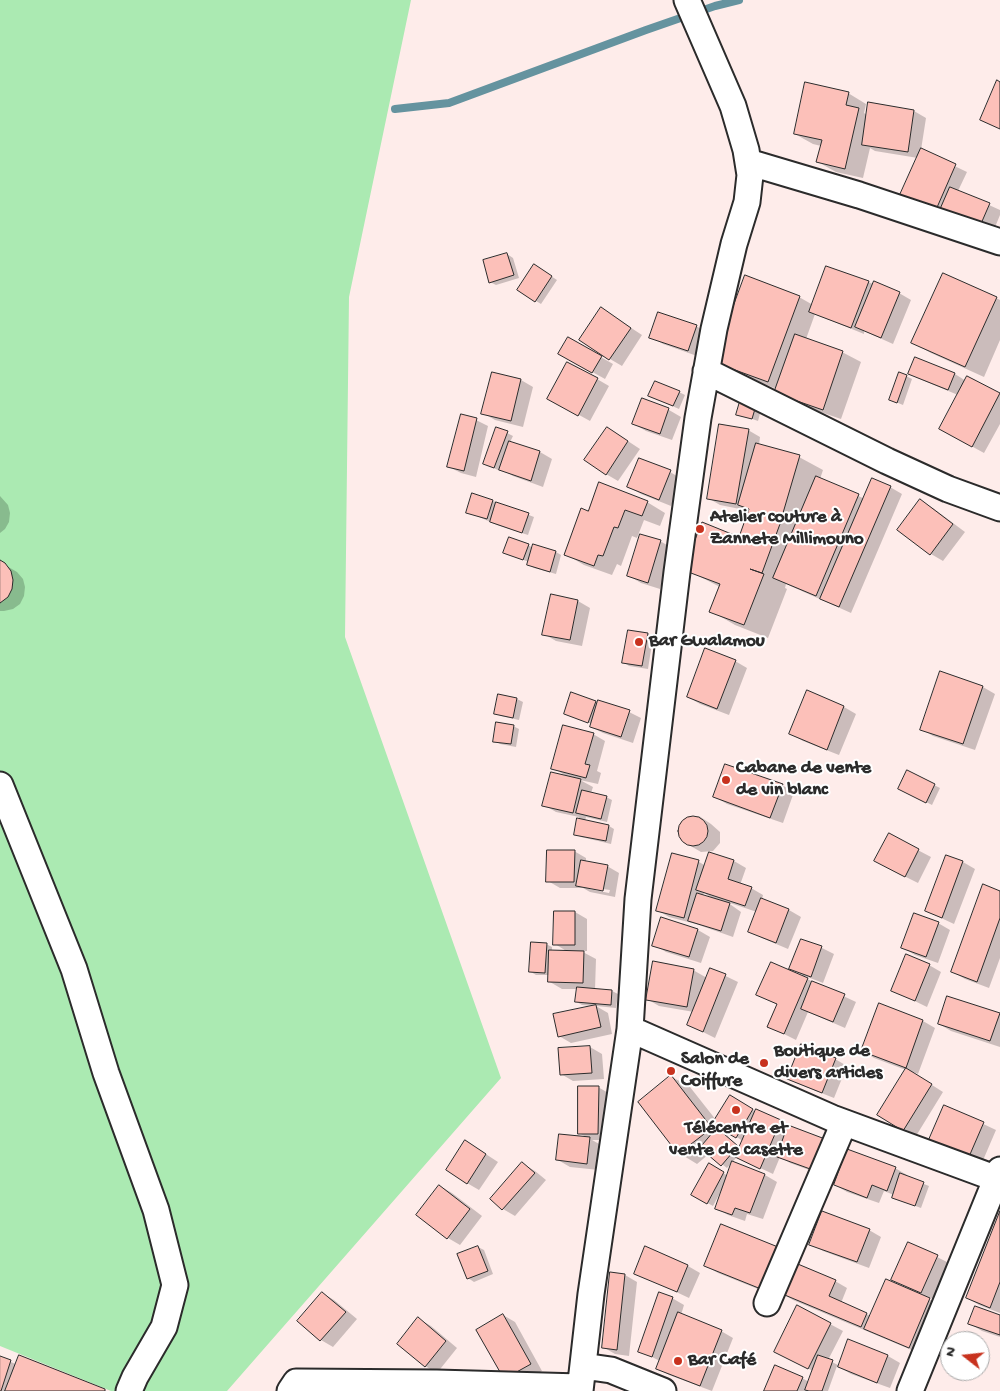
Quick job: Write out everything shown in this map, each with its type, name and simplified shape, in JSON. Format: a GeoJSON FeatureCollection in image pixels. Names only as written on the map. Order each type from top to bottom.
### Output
{"type":"FeatureCollection","features":[{"type":"Feature","properties":{"kind":"street"},"geometry":{"type":"LineString","coordinates":[[581,1381],[592,1285],[630,1029],[638,899],[678,562],[698,418],[714,329],[734,244],[747,202],[750,175],[733,106],[686,0]]}},
{"type":"Feature","properties":{"kind":"street"},"geometry":{"type":"LineString","coordinates":[[748,162],[859,195],[1000,242]]}},
{"type":"Feature","properties":{"kind":"street"},"geometry":{"type":"LineString","coordinates":[[706,371],[887,461],[948,489],[1000,508]]}},
{"type":"Feature","properties":{"kind":"street"},"geometry":{"type":"LineString","coordinates":[[0,785],[74,969],[106,1073],[156,1210],[175,1285],[164,1327],[129,1391]]}},
{"type":"Feature","properties":{"kind":"street"},"geometry":{"type":"LineString","coordinates":[[630,1029],[844,1123],[999,1176],[910,1391]]}},
{"type":"Feature","properties":{"kind":"street"},"geometry":{"type":"LineString","coordinates":[[767,1303],[844,1123]]}},
{"type":"Feature","properties":{"kind":"street"},"geometry":{"type":"LineString","coordinates":[[290,1391],[296,1382],[581,1381],[611,1370],[663,1391]]}},
{"type":"Feature","properties":{"kind":"green space"},"geometry":{"type":"Polygon","coordinates":[[[0,0],[411,0],[349,297],[345,637],[501,1078],[227,1391],[111,1391],[0,1346],[0,0]]]}},
{"type":"Feature","properties":{"kind":"building"},"geometry":{"type":"Polygon","coordinates":[[[997,80],[1000,82],[1000,129],[980,120],[997,80]]]}},
{"type":"Feature","properties":{"kind":"building"},"geometry":{"type":"Polygon","coordinates":[[[805,82],[849,92],[846,105],[859,108],[845,169],[816,162],[822,140],[794,134],[805,82]]]}},
{"type":"Feature","properties":{"kind":"building"},"geometry":{"type":"Polygon","coordinates":[[[868,102],[914,110],[908,152],[862,145],[868,102]]]}},
{"type":"Feature","properties":{"kind":"building"},"geometry":{"type":"Polygon","coordinates":[[[921,148],[956,164],[935,212],[899,197],[921,148]]]}},
{"type":"Feature","properties":{"kind":"building"},"geometry":{"type":"Polygon","coordinates":[[[950,187],[990,203],[980,226],[940,210],[950,187]]]}},
{"type":"Feature","properties":{"kind":"building"},"geometry":{"type":"Polygon","coordinates":[[[507,253],[514,275],[489,283],[483,260],[507,253]]]}},
{"type":"Feature","properties":{"kind":"building"},"geometry":{"type":"Polygon","coordinates":[[[534,264],[552,276],[535,302],[517,290],[534,264]]]}},
{"type":"Feature","properties":{"kind":"building"},"geometry":{"type":"Polygon","coordinates":[[[826,266],[869,281],[851,328],[809,312],[826,266]]]}},
{"type":"Feature","properties":{"kind":"building"},"geometry":{"type":"Polygon","coordinates":[[[943,273],[997,297],[965,367],[911,343],[943,273]]]}},
{"type":"Feature","properties":{"kind":"building"},"geometry":{"type":"Polygon","coordinates":[[[745,275],[800,296],[768,382],[713,362],[745,275]]]}},
{"type":"Feature","properties":{"kind":"building"},"geometry":{"type":"Polygon","coordinates":[[[874,281],[900,292],[881,338],[855,327],[874,281]]]}},
{"type":"Feature","properties":{"kind":"building"},"geometry":{"type":"Polygon","coordinates":[[[601,307],[631,328],[609,360],[579,340],[601,307]]]}},
{"type":"Feature","properties":{"kind":"building"},"geometry":{"type":"Polygon","coordinates":[[[658,312],[697,325],[688,351],[649,338],[658,312]]]}},
{"type":"Feature","properties":{"kind":"building"},"geometry":{"type":"Polygon","coordinates":[[[795,334],[843,351],[823,410],[774,393],[795,334]]]}},
{"type":"Feature","properties":{"kind":"building"},"geometry":{"type":"Polygon","coordinates":[[[568,337],[602,356],[592,373],[558,354],[568,337]]]}},
{"type":"Feature","properties":{"kind":"building"},"geometry":{"type":"Polygon","coordinates":[[[915,357],[955,373],[948,390],[908,374],[915,357]]]}},
{"type":"Feature","properties":{"kind":"building"},"geometry":{"type":"Polygon","coordinates":[[[567,362],[598,378],[578,416],[547,399],[567,362]]]}},
{"type":"Feature","properties":{"kind":"building"},"geometry":{"type":"Polygon","coordinates":[[[492,372],[521,379],[511,421],[481,414],[492,372]]]}},
{"type":"Feature","properties":{"kind":"building"},"geometry":{"type":"Polygon","coordinates":[[[899,372],[907,375],[897,403],[889,400],[899,372]]]}},
{"type":"Feature","properties":{"kind":"building"},"geometry":{"type":"Polygon","coordinates":[[[967,376],[1000,393],[972,447],[939,429],[967,376]]]}},
{"type":"Feature","properties":{"kind":"building"},"geometry":{"type":"Polygon","coordinates":[[[655,381],[680,391],[673,406],[648,396],[655,381]]]}},
{"type":"Feature","properties":{"kind":"building"},"geometry":{"type":"Polygon","coordinates":[[[642,398],[669,408],[660,434],[632,424],[642,398]]]}},
{"type":"Feature","properties":{"kind":"building"},"geometry":{"type":"Polygon","coordinates":[[[741,398],[757,402],[752,419],[736,415],[741,398]]]}},
{"type":"Feature","properties":{"kind":"building"},"geometry":{"type":"Polygon","coordinates":[[[461,414],[477,418],[464,471],[447,467],[461,414]]]}},
{"type":"Feature","properties":{"kind":"building"},"geometry":{"type":"Polygon","coordinates":[[[719,424],[749,429],[736,504],[707,499],[719,424]]]}},
{"type":"Feature","properties":{"kind":"building"},"geometry":{"type":"Polygon","coordinates":[[[496,427],[508,431],[494,468],[483,464],[496,427]]]}},
{"type":"Feature","properties":{"kind":"building"},"geometry":{"type":"Polygon","coordinates":[[[607,427],[628,441],[606,475],[584,460],[607,427]]]}},
{"type":"Feature","properties":{"kind":"building"},"geometry":{"type":"Polygon","coordinates":[[[509,441],[540,451],[531,481],[499,470],[509,441]]]}},
{"type":"Feature","properties":{"kind":"building"},"geometry":{"type":"Polygon","coordinates":[[[756,443],[800,455],[784,513],[762,573],[750,569],[764,574],[744,625],[709,612],[720,584],[683,570],[702,522],[739,537],[749,509],[738,505],[756,443]]]}},
{"type":"Feature","properties":{"kind":"building"},"geometry":{"type":"Polygon","coordinates":[[[639,458],[671,470],[659,500],[627,487],[639,458]]]}},
{"type":"Feature","properties":{"kind":"building"},"geometry":{"type":"Polygon","coordinates":[[[816,476],[859,494],[816,596],[773,578],[816,476]]]}},
{"type":"Feature","properties":{"kind":"building"},"geometry":{"type":"Polygon","coordinates":[[[872,478],[891,486],[839,607],[820,599],[872,478]]]}},
{"type":"Feature","properties":{"kind":"building"},"geometry":{"type":"Polygon","coordinates":[[[599,482],[648,501],[642,516],[625,510],[618,528],[614,527],[603,556],[598,555],[594,566],[564,555],[581,508],[588,511],[599,482]]]}},
{"type":"Feature","properties":{"kind":"building"},"geometry":{"type":"Polygon","coordinates":[[[472,493],[493,500],[487,519],[466,513],[472,493]]]}},
{"type":"Feature","properties":{"kind":"building"},"geometry":{"type":"Polygon","coordinates":[[[920,499],[953,524],[930,555],[897,530],[920,499]]]}},
{"type":"Feature","properties":{"kind":"building"},"geometry":{"type":"Polygon","coordinates":[[[496,502],[529,513],[522,533],[490,522],[496,502]]]}},
{"type":"Feature","properties":{"kind":"building"},"geometry":{"type":"Polygon","coordinates":[[[640,534],[661,540],[648,583],[627,576],[640,534]]]}},
{"type":"Feature","properties":{"kind":"building"},"geometry":{"type":"Polygon","coordinates":[[[509,537],[529,544],[523,560],[503,553],[509,537]]]}},
{"type":"Feature","properties":{"kind":"building"},"geometry":{"type":"Polygon","coordinates":[[[533,544],[556,551],[550,572],[527,565],[533,544]]]}},
{"type":"Feature","properties":{"kind":"building"},"geometry":{"type":"Polygon","coordinates":[[[0,560],[11,571],[13,580],[12,589],[8,597],[0,603],[0,560]]]}},
{"type":"Feature","properties":{"kind":"building"},"geometry":{"type":"Polygon","coordinates":[[[551,594],[578,600],[570,640],[542,635],[551,594]]]}},
{"type":"Feature","properties":{"kind":"building"},"geometry":{"type":"Polygon","coordinates":[[[628,630],[648,633],[642,666],[622,663],[628,630]]]}},
{"type":"Feature","properties":{"kind":"building"},"geometry":{"type":"Polygon","coordinates":[[[705,648],[736,660],[717,709],[687,697],[705,648]]]}},
{"type":"Feature","properties":{"kind":"building"},"geometry":{"type":"Polygon","coordinates":[[[940,671],[983,686],[963,744],[920,730],[940,671]]]}},
{"type":"Feature","properties":{"kind":"building"},"geometry":{"type":"Polygon","coordinates":[[[807,690],[844,706],[827,750],[789,734],[807,690]]]}},
{"type":"Feature","properties":{"kind":"building"},"geometry":{"type":"Polygon","coordinates":[[[571,692],[596,701],[588,723],[564,714],[571,692]]]}},
{"type":"Feature","properties":{"kind":"building"},"geometry":{"type":"Polygon","coordinates":[[[498,694],[517,698],[513,718],[494,714],[498,694]]]}},
{"type":"Feature","properties":{"kind":"building"},"geometry":{"type":"Polygon","coordinates":[[[598,700],[630,710],[621,737],[590,727],[598,700]]]}},
{"type":"Feature","properties":{"kind":"building"},"geometry":{"type":"Polygon","coordinates":[[[496,722],[514,725],[511,744],[493,742],[496,722]]]}},
{"type":"Feature","properties":{"kind":"building"},"geometry":{"type":"Polygon","coordinates":[[[563,725],[594,733],[585,764],[590,765],[586,778],[551,769],[563,725]]]}},
{"type":"Feature","properties":{"kind":"building"},"geometry":{"type":"Polygon","coordinates":[[[725,764],[783,784],[770,818],[713,797],[725,764]]]}},
{"type":"Feature","properties":{"kind":"building"},"geometry":{"type":"Polygon","coordinates":[[[907,770],[935,784],[926,803],[898,789],[907,770]]]}},
{"type":"Feature","properties":{"kind":"building"},"geometry":{"type":"Polygon","coordinates":[[[551,772],[581,779],[573,813],[542,806],[551,772]]]}},
{"type":"Feature","properties":{"kind":"building"},"geometry":{"type":"Polygon","coordinates":[[[582,790],[607,796],[601,819],[576,813],[582,790]]]}},
{"type":"Feature","properties":{"kind":"building"},"geometry":{"type":"Polygon","coordinates":[[[693,816],[704,820],[708,831],[704,842],[693,846],[682,842],[678,831],[682,820],[693,816]]]}},
{"type":"Feature","properties":{"kind":"building"},"geometry":{"type":"Polygon","coordinates":[[[577,818],[609,825],[606,841],[574,835],[577,818]]]}},
{"type":"Feature","properties":{"kind":"building"},"geometry":{"type":"Polygon","coordinates":[[[889,833],[919,849],[905,877],[874,861],[889,833]]]}},
{"type":"Feature","properties":{"kind":"building"},"geometry":{"type":"Polygon","coordinates":[[[547,850],[575,850],[574,882],[546,882],[547,850]]]}},
{"type":"Feature","properties":{"kind":"building"},"geometry":{"type":"Polygon","coordinates":[[[709,852],[734,860],[728,879],[752,887],[745,906],[696,890],[709,852]]]}},
{"type":"Feature","properties":{"kind":"building"},"geometry":{"type":"Polygon","coordinates":[[[672,853],[699,860],[684,918],[656,911],[672,853]]]}},
{"type":"Feature","properties":{"kind":"building"},"geometry":{"type":"Polygon","coordinates":[[[946,855],[963,861],[942,918],[925,911],[946,855]]]}},
{"type":"Feature","properties":{"kind":"building"},"geometry":{"type":"Polygon","coordinates":[[[581,860],[608,865],[603,891],[576,886],[581,860]]]}},
{"type":"Feature","properties":{"kind":"building"},"geometry":{"type":"Polygon","coordinates":[[[983,884],[1000,891],[1000,918],[977,982],[951,972],[983,884]]]}},
{"type":"Feature","properties":{"kind":"building"},"geometry":{"type":"Polygon","coordinates":[[[697,893],[730,903],[721,931],[688,921],[697,893]]]}},
{"type":"Feature","properties":{"kind":"building"},"geometry":{"type":"Polygon","coordinates":[[[761,898],[789,909],[776,943],[748,932],[761,898]]]}},
{"type":"Feature","properties":{"kind":"building"},"geometry":{"type":"Polygon","coordinates":[[[554,911],[575,911],[575,945],[553,945],[554,911]]]}},
{"type":"Feature","properties":{"kind":"building"},"geometry":{"type":"Polygon","coordinates":[[[914,913],[939,922],[926,957],[901,948],[914,913]]]}},
{"type":"Feature","properties":{"kind":"building"},"geometry":{"type":"Polygon","coordinates":[[[661,917],[698,929],[689,957],[652,946],[661,917]]]}},
{"type":"Feature","properties":{"kind":"building"},"geometry":{"type":"Polygon","coordinates":[[[801,939],[822,946],[811,977],[789,969],[801,939]]]}},
{"type":"Feature","properties":{"kind":"building"},"geometry":{"type":"Polygon","coordinates":[[[531,942],[547,943],[545,973],[529,972],[531,942]]]}},
{"type":"Feature","properties":{"kind":"building"},"geometry":{"type":"Polygon","coordinates":[[[549,950],[584,951],[583,983],[548,982],[549,950]]]}},
{"type":"Feature","properties":{"kind":"building"},"geometry":{"type":"Polygon","coordinates":[[[906,954],[930,964],[915,1001],[891,991],[906,954]]]}},
{"type":"Feature","properties":{"kind":"building"},"geometry":{"type":"Polygon","coordinates":[[[653,961],[694,969],[687,1007],[646,1000],[653,961]]]}},
{"type":"Feature","properties":{"kind":"building"},"geometry":{"type":"Polygon","coordinates":[[[771,962],[808,978],[784,1034],[767,1027],[777,1004],[756,995],[771,962]]]}},
{"type":"Feature","properties":{"kind":"building"},"geometry":{"type":"Polygon","coordinates":[[[710,968],[726,974],[703,1032],[687,1025],[710,968]]]}},
{"type":"Feature","properties":{"kind":"building"},"geometry":{"type":"Polygon","coordinates":[[[812,981],[845,994],[833,1022],[801,1009],[812,981]]]}},
{"type":"Feature","properties":{"kind":"building"},"geometry":{"type":"Polygon","coordinates":[[[577,987],[612,990],[611,1005],[575,1002],[577,987]]]}},
{"type":"Feature","properties":{"kind":"building"},"geometry":{"type":"Polygon","coordinates":[[[947,996],[1000,1013],[990,1041],[938,1024],[947,996]]]}},
{"type":"Feature","properties":{"kind":"building"},"geometry":{"type":"Polygon","coordinates":[[[879,1003],[923,1020],[906,1068],[861,1051],[879,1003]]]}},
{"type":"Feature","properties":{"kind":"building"},"geometry":{"type":"Polygon","coordinates":[[[596,1005],[601,1027],[558,1037],[553,1014],[596,1005]]]}},
{"type":"Feature","properties":{"kind":"building"},"geometry":{"type":"Polygon","coordinates":[[[801,1044],[836,1058],[822,1093],[787,1079],[801,1044]]]}},
{"type":"Feature","properties":{"kind":"building"},"geometry":{"type":"Polygon","coordinates":[[[590,1046],[592,1073],[560,1075],[558,1048],[590,1046]]]}},
{"type":"Feature","properties":{"kind":"building"},"geometry":{"type":"Polygon","coordinates":[[[906,1068],[932,1084],[903,1131],[877,1115],[906,1068]]]}},
{"type":"Feature","properties":{"kind":"building"},"geometry":{"type":"Polygon","coordinates":[[[671,1075],[712,1128],[678,1154],[638,1102],[671,1075]]]}},
{"type":"Feature","properties":{"kind":"building"},"geometry":{"type":"Polygon","coordinates":[[[578,1086],[599,1086],[598,1134],[578,1134],[578,1086]]]}},
{"type":"Feature","properties":{"kind":"building"},"geometry":{"type":"Polygon","coordinates":[[[730,1095],[753,1109],[736,1138],[712,1124],[730,1095]]]}},
{"type":"Feature","properties":{"kind":"building"},"geometry":{"type":"Polygon","coordinates":[[[944,1105],[984,1122],[968,1159],[928,1142],[944,1105]]]}},
{"type":"Feature","properties":{"kind":"building"},"geometry":{"type":"Polygon","coordinates":[[[756,1109],[781,1120],[760,1169],[735,1157],[756,1109]]]}},
{"type":"Feature","properties":{"kind":"building"},"geometry":{"type":"Polygon","coordinates":[[[788,1125],[825,1139],[813,1170],[777,1157],[788,1125]]]}},
{"type":"Feature","properties":{"kind":"building"},"geometry":{"type":"Polygon","coordinates":[[[717,1128],[738,1146],[721,1166],[700,1148],[717,1128]]]}},
{"type":"Feature","properties":{"kind":"building"},"geometry":{"type":"Polygon","coordinates":[[[559,1134],[590,1137],[587,1164],[556,1160],[559,1134]]]}},
{"type":"Feature","properties":{"kind":"building"},"geometry":{"type":"Polygon","coordinates":[[[465,1140],[486,1154],[467,1184],[446,1170],[465,1140]]]}},
{"type":"Feature","properties":{"kind":"building"},"geometry":{"type":"Polygon","coordinates":[[[847,1149],[896,1167],[887,1191],[872,1185],[867,1198],[834,1185],[847,1149]]]}},
{"type":"Feature","properties":{"kind":"building"},"geometry":{"type":"Polygon","coordinates":[[[732,1161],[765,1174],[750,1213],[735,1208],[732,1215],[715,1209],[732,1161]]]}},
{"type":"Feature","properties":{"kind":"building"},"geometry":{"type":"Polygon","coordinates":[[[522,1162],[535,1173],[502,1210],[490,1199],[522,1162]]]}},
{"type":"Feature","properties":{"kind":"building"},"geometry":{"type":"Polygon","coordinates":[[[709,1163],[724,1172],[707,1204],[691,1195],[709,1163]]]}},
{"type":"Feature","properties":{"kind":"building"},"geometry":{"type":"Polygon","coordinates":[[[900,1173],[924,1182],[915,1206],[892,1198],[900,1173]]]}},
{"type":"Feature","properties":{"kind":"building"},"geometry":{"type":"Polygon","coordinates":[[[439,1185],[470,1209],[447,1239],[416,1215],[439,1185]]]}},
{"type":"Feature","properties":{"kind":"building"},"geometry":{"type":"Polygon","coordinates":[[[822,1211],[870,1229],[857,1262],[809,1245],[822,1211]]]}},
{"type":"Feature","properties":{"kind":"building"},"geometry":{"type":"Polygon","coordinates":[[[1000,1211],[1000,1282],[990,1308],[966,1298],[1000,1211]]]}},
{"type":"Feature","properties":{"kind":"building"},"geometry":{"type":"Polygon","coordinates":[[[721,1224],[778,1247],[761,1289],[704,1266],[721,1224]]]}},
{"type":"Feature","properties":{"kind":"building"},"geometry":{"type":"Polygon","coordinates":[[[908,1242],[938,1255],[921,1293],[891,1280],[908,1242]]]}},
{"type":"Feature","properties":{"kind":"building"},"geometry":{"type":"Polygon","coordinates":[[[478,1246],[488,1271],[467,1279],[457,1254],[478,1246]]]}},
{"type":"Feature","properties":{"kind":"building"},"geometry":{"type":"Polygon","coordinates":[[[645,1246],[688,1265],[677,1292],[634,1274],[645,1246]]]}},
{"type":"Feature","properties":{"kind":"building"},"geometry":{"type":"Polygon","coordinates":[[[793,1262],[836,1280],[829,1296],[867,1313],[861,1327],[780,1293],[793,1262]]]}},
{"type":"Feature","properties":{"kind":"building"},"geometry":{"type":"Polygon","coordinates":[[[610,1272],[625,1274],[617,1350],[602,1348],[610,1272]]]}},
{"type":"Feature","properties":{"kind":"building"},"geometry":{"type":"Polygon","coordinates":[[[886,1279],[930,1298],[909,1348],[864,1329],[886,1279]]]}},
{"type":"Feature","properties":{"kind":"building"},"geometry":{"type":"Polygon","coordinates":[[[322,1292],[346,1312],[320,1341],[297,1321],[322,1292]]]}},
{"type":"Feature","properties":{"kind":"building"},"geometry":{"type":"Polygon","coordinates":[[[659,1292],[673,1297],[652,1357],[638,1352],[659,1292]]]}},
{"type":"Feature","properties":{"kind":"building"},"geometry":{"type":"Polygon","coordinates":[[[797,1305],[831,1323],[808,1369],[774,1352],[797,1305]]]}},
{"type":"Feature","properties":{"kind":"building"},"geometry":{"type":"Polygon","coordinates":[[[975,1306],[1000,1315],[1000,1335],[990,1331],[968,1324],[975,1306]]]}},
{"type":"Feature","properties":{"kind":"building"},"geometry":{"type":"Polygon","coordinates":[[[678,1312],[722,1330],[700,1386],[656,1369],[678,1312]]]}},
{"type":"Feature","properties":{"kind":"building"},"geometry":{"type":"Polygon","coordinates":[[[503,1314],[531,1364],[504,1379],[476,1330],[503,1314]]]}},
{"type":"Feature","properties":{"kind":"building"},"geometry":{"type":"Polygon","coordinates":[[[418,1317],[446,1341],[425,1367],[397,1344],[418,1317]]]}},
{"type":"Feature","properties":{"kind":"building"},"geometry":{"type":"Polygon","coordinates":[[[848,1339],[888,1355],[877,1383],[838,1367],[848,1339]]]}},
{"type":"Feature","properties":{"kind":"building"},"geometry":{"type":"Polygon","coordinates":[[[19,1355],[105,1389],[105,1391],[5,1391],[19,1355]]]}},
{"type":"Feature","properties":{"kind":"building"},"geometry":{"type":"Polygon","coordinates":[[[818,1355],[833,1360],[822,1391],[805,1390],[818,1355]]]}},
{"type":"Feature","properties":{"kind":"building"},"geometry":{"type":"Polygon","coordinates":[[[0,1356],[11,1360],[1,1391],[0,1391],[0,1356]]]}},
{"type":"Feature","properties":{"kind":"building"},"geometry":{"type":"Polygon","coordinates":[[[775,1365],[803,1377],[797,1391],[764,1391],[775,1365]]]}},
{"type":"Feature","properties":{"kind":"waterway"},"geometry":{"type":"LineString","coordinates":[[395,109],[449,103],[646,30],[715,6],[739,0]]}},
{"type":"Feature","properties":{"kind":"place","name":"Atelier couture à Zannete Millimouno"},"geometry":{"type":"Point","coordinates":[700,529]}},
{"type":"Feature","properties":{"kind":"place","name":"Bar Gwalamou"},"geometry":{"type":"Point","coordinates":[639,642]}},
{"type":"Feature","properties":{"kind":"place","name":"Cabane de vente de vin blanc"},"geometry":{"type":"Point","coordinates":[726,780]}},
{"type":"Feature","properties":{"kind":"place","name":"Boutique de divers articles"},"geometry":{"type":"Point","coordinates":[764,1063]}},
{"type":"Feature","properties":{"kind":"place","name":"Salon de Coiffure"},"geometry":{"type":"Point","coordinates":[671,1071]}},
{"type":"Feature","properties":{"kind":"place","name":"Télécentre et vente de casette"},"geometry":{"type":"Point","coordinates":[736,1110]}},
{"type":"Feature","properties":{"kind":"place","name":"Bar Café"},"geometry":{"type":"Point","coordinates":[678,1361]}}]}
